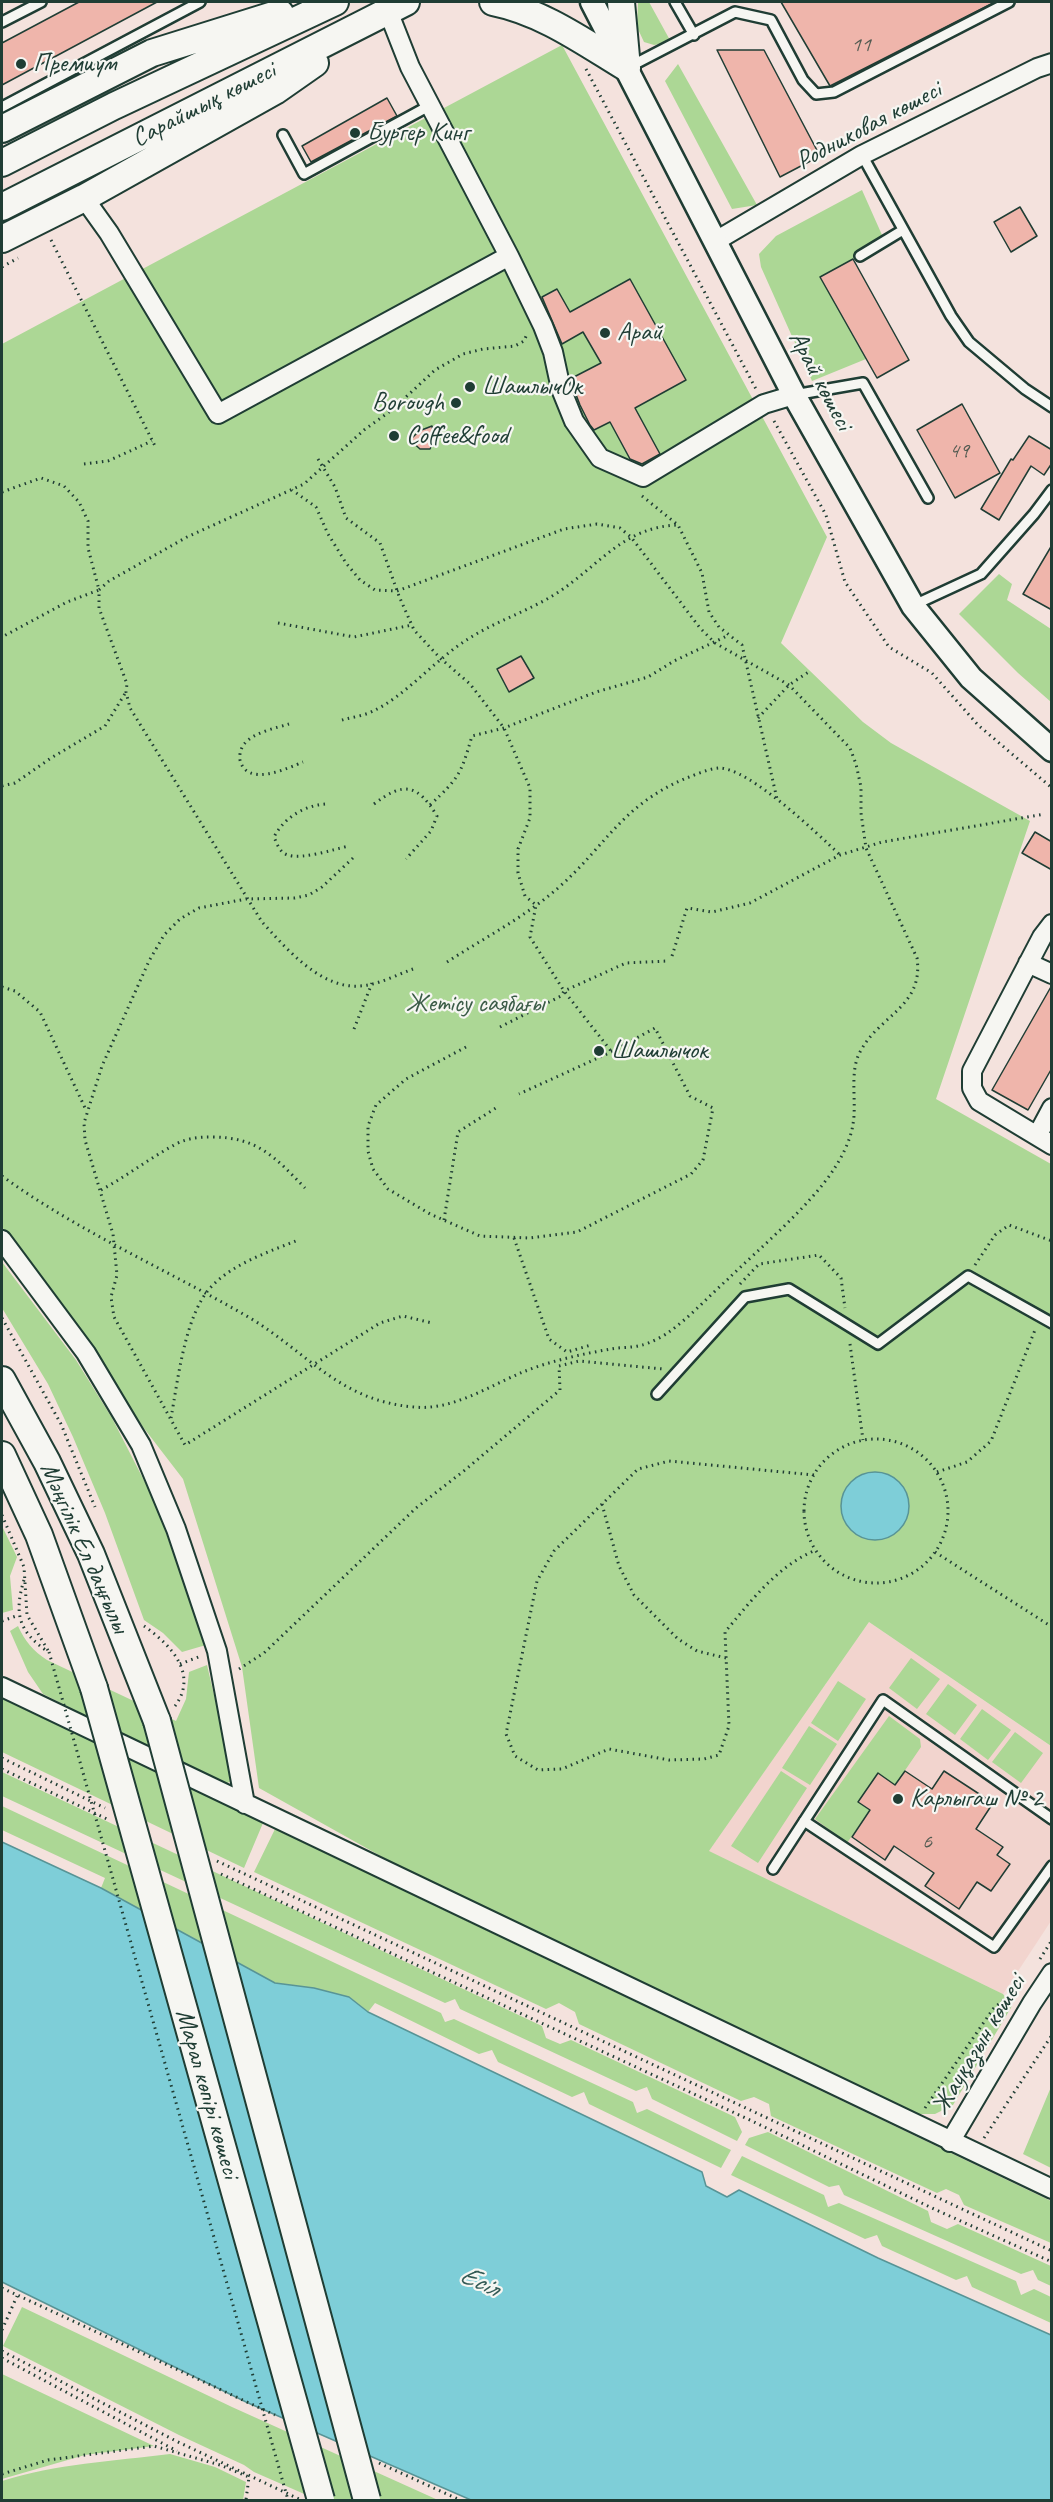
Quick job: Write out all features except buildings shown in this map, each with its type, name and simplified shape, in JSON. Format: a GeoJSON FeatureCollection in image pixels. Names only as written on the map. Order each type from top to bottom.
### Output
{"type":"FeatureCollection","features":[{"type":"Feature","properties":{"kind":"main road"},"geometry":{"type":"LineString","coordinates":[[2,129],[152,53],[317,2]]}},
{"type":"Feature","properties":{"kind":"main road","name":"Сарайшық көшесі"},"geometry":{"type":"LineString","coordinates":[[2,163],[114,106],[335,2]]}},
{"type":"Feature","properties":{"kind":"main road"},"geometry":{"type":"LineString","coordinates":[[493,2],[517,6],[557,25],[627,68]]}},
{"type":"Feature","properties":{"kind":"main road"},"geometry":{"type":"LineString","coordinates":[[621,2],[627,68]]}},
{"type":"Feature","properties":{"kind":"main road"},"geometry":{"type":"LineString","coordinates":[[2,239],[84,198],[275,91],[397,6]]}},
{"type":"Feature","properties":{"kind":"main road","name":"Сарайшық көшесі"},"geometry":{"type":"LineString","coordinates":[[2,207],[397,6]]}},
{"type":"Feature","properties":{"kind":"main road","name":"Мәңгілік Ел даңғылы"},"geometry":{"type":"LineString","coordinates":[[2,1380],[47,1462],[91,1554],[162,1717]]}},
{"type":"Feature","properties":{"kind":"main road","name":"Мәңгілік Ел даңғылы"},"geometry":{"type":"LineString","coordinates":[[2,1455],[39,1535],[94,1688]]}},
{"type":"Feature","properties":{"kind":"main road","name":"Марал көпірі көшесі"},"geometry":{"type":"LineString","coordinates":[[94,1688],[321,2500]]}},
{"type":"Feature","properties":{"kind":"main road","name":"Марал көпірі көшесі"},"geometry":{"type":"LineString","coordinates":[[162,1717],[367,2500]]}},
{"type":"Feature","properties":{"kind":"street","name":"Арай көшесі"},"geometry":{"type":"LineString","coordinates":[[592,2],[794,395],[913,606],[971,678],[1052,750]]}},
{"type":"Feature","properties":{"kind":"street"},"geometry":{"type":"LineString","coordinates":[[397,6],[410,67],[509,256],[537,315],[553,352],[561,389],[574,421],[600,458],[643,477],[764,404],[794,395]]}},
{"type":"Feature","properties":{"kind":"street","name":"Родниковая көшесі"},"geometry":{"type":"LineString","coordinates":[[714,242],[862,155],[1037,68],[1052,63]]}},
{"type":"Feature","properties":{"kind":"street"},"geometry":{"type":"LineString","coordinates":[[84,198],[116,243],[218,414],[509,256]]}},
{"type":"Feature","properties":{"kind":"street"},"geometry":{"type":"LineString","coordinates":[[1052,924],[1042,937],[972,1071],[972,1088],[979,1101],[1044,1141],[1052,1108]]}},
{"type":"Feature","properties":{"kind":"street"},"geometry":{"type":"LineString","coordinates":[[1028,963],[1052,974]]}},
{"type":"Feature","properties":{"kind":"street"},"geometry":{"type":"LineString","coordinates":[[2,1240],[86,1353],[141,1445],[176,1529],[218,1651],[245,1804]]}},
{"type":"Feature","properties":{"kind":"street"},"geometry":{"type":"LineString","coordinates":[[2,1687],[1052,2189]]}},
{"type":"Feature","properties":{"kind":"street","name":"Жауқазын көшесі"},"geometry":{"type":"LineString","coordinates":[[950,2142],[1032,2002],[1052,1974]]}},
{"type":"Feature","properties":{"kind":"lane"},"geometry":{"type":"LineString","coordinates":[[2,22],[41,2]]}},
{"type":"Feature","properties":{"kind":"lane"},"geometry":{"type":"LineString","coordinates":[[2,107],[200,2]]}},
{"type":"Feature","properties":{"kind":"lane"},"geometry":{"type":"LineString","coordinates":[[675,2],[694,35]]}},
{"type":"Feature","properties":{"kind":"lane"},"geometry":{"type":"LineString","coordinates":[[627,68],[694,35],[735,7],[771,20],[803,80],[816,94],[834,92],[1009,2]]}},
{"type":"Feature","properties":{"kind":"lane"},"geometry":{"type":"LineString","coordinates":[[283,135],[304,174],[429,106]]}},
{"type":"Feature","properties":{"kind":"lane"},"geometry":{"type":"LineString","coordinates":[[862,155],[951,316],[969,342],[1026,389],[1052,407]]}},
{"type":"Feature","properties":{"kind":"lane"},"geometry":{"type":"LineString","coordinates":[[860,256],[903,230]]}},
{"type":"Feature","properties":{"kind":"lane"},"geometry":{"type":"LineString","coordinates":[[794,395],[862,383],[928,498]]}},
{"type":"Feature","properties":{"kind":"lane"},"geometry":{"type":"LineString","coordinates":[[913,606],[981,574],[1052,490]]}},
{"type":"Feature","properties":{"kind":"lane"},"geometry":{"type":"LineString","coordinates":[[657,1394],[745,1297],[789,1289],[878,1344],[968,1276],[1052,1323]]}},
{"type":"Feature","properties":{"kind":"lane"},"geometry":{"type":"LineString","coordinates":[[773,1869],[883,1700],[1052,1819]]}},
{"type":"Feature","properties":{"kind":"lane"},"geometry":{"type":"LineString","coordinates":[[804,1821],[994,1947],[1052,1866]]}},
{"type":"Feature","properties":{"kind":"path"},"geometry":{"type":"LineString","coordinates":[[584,64],[764,404],[826,515],[845,582],[889,647],[932,673],[978,725],[1052,788]]}},
{"type":"Feature","properties":{"kind":"path"},"geometry":{"type":"LineString","coordinates":[[41,219],[155,446]]}},
{"type":"Feature","properties":{"kind":"path"},"geometry":{"type":"LineString","coordinates":[[2,637],[67,602],[99,590],[109,581],[187,537],[304,484],[364,430],[392,410],[435,370],[463,354],[483,349],[515,346],[524,341],[537,315]]}},
{"type":"Feature","properties":{"kind":"path"},"geometry":{"type":"LineString","coordinates":[[84,464],[108,461],[152,441]]}},
{"type":"Feature","properties":{"kind":"path"},"geometry":{"type":"LineString","coordinates":[[318,459],[335,487],[346,518],[380,543],[412,625],[440,658],[470,684],[504,728],[530,788],[530,818],[518,849],[518,873],[525,896],[536,906]]}},
{"type":"Feature","properties":{"kind":"path"},"geometry":{"type":"LineString","coordinates":[[643,477],[641,495],[678,525],[702,573],[709,612],[719,627],[742,645],[777,801]]}},
{"type":"Feature","properties":{"kind":"path"},"geometry":{"type":"LineString","coordinates":[[2,492],[41,478],[64,486],[79,502],[88,521],[88,548],[99,590],[99,608],[127,684],[126,692],[130,708],[262,922],[311,969],[334,982],[359,986],[413,969]]}},
{"type":"Feature","properties":{"kind":"path"},"geometry":{"type":"LineString","coordinates":[[2,1176],[37,1201],[253,1320],[312,1365],[351,1390],[368,1398],[417,1408],[443,1404],[474,1395],[525,1372],[594,1352],[643,1345],[668,1332],[724,1283],[781,1228],[834,1169],[853,1126],[858,1054],[872,1035],[910,998],[919,973],[917,958],[866,848],[861,813],[861,787],[850,748],[789,685],[715,643],[700,628],[631,537],[620,528],[597,524],[564,530],[397,591],[375,590],[360,580],[346,563],[328,534],[316,507],[292,490]]}},
{"type":"Feature","properties":{"kind":"path"},"geometry":{"type":"LineString","coordinates":[[342,720],[372,712],[388,703],[440,658],[468,639],[555,594],[631,537],[663,526],[678,525]]}},
{"type":"Feature","properties":{"kind":"path"},"geometry":{"type":"LineString","coordinates":[[278,623],[354,637],[412,625]]}},
{"type":"Feature","properties":{"kind":"path"},"geometry":{"type":"LineString","coordinates":[[430,805],[455,782],[463,766],[472,736],[504,728],[596,692],[648,677],[674,661],[729,635]]}},
{"type":"Feature","properties":{"kind":"path"},"geometry":{"type":"LineString","coordinates":[[758,718],[789,685],[810,671]]}},
{"type":"Feature","properties":{"kind":"path"},"geometry":{"type":"LineString","coordinates":[[2,786],[15,783],[51,758],[105,726],[126,692]]}},
{"type":"Feature","properties":{"kind":"path"},"geometry":{"type":"LineString","coordinates":[[289,724],[245,742],[239,753],[240,762],[247,771],[256,775],[269,774],[303,762]]}},
{"type":"Feature","properties":{"kind":"path"},"geometry":{"type":"LineString","coordinates":[[447,962],[536,906],[559,887],[624,818],[645,800],[665,787],[700,773],[719,768],[734,771],[755,783],[840,855]]}},
{"type":"Feature","properties":{"kind":"path"},"geometry":{"type":"LineString","coordinates":[[374,804],[392,791],[408,788],[419,793],[437,816],[431,831],[406,859]]}},
{"type":"Feature","properties":{"kind":"path"},"geometry":{"type":"LineString","coordinates":[[325,804],[315,805],[295,814],[280,826],[274,837],[279,849],[288,855],[311,854],[349,846]]}},
{"type":"Feature","properties":{"kind":"path"},"geometry":{"type":"LineString","coordinates":[[672,956],[687,908],[712,912],[750,903],[840,855],[882,842],[1045,814]]}},
{"type":"Feature","properties":{"kind":"path"},"geometry":{"type":"LineString","coordinates":[[353,858],[322,887],[309,895],[295,898],[246,899],[199,908],[180,918],[164,935],[149,961],[102,1066],[84,1123],[85,1140],[112,1227],[117,1275],[111,1297],[114,1317],[185,1445],[380,1323],[403,1316],[432,1323]]}},
{"type":"Feature","properties":{"kind":"path"},"geometry":{"type":"LineString","coordinates":[[536,906],[530,938],[564,991],[611,1051]]}},
{"type":"Feature","properties":{"kind":"path"},"geometry":{"type":"LineString","coordinates":[[500,1027],[561,996],[564,991],[626,963],[667,961]]}},
{"type":"Feature","properties":{"kind":"path"},"geometry":{"type":"LineString","coordinates":[[354,1029],[372,983]]}},
{"type":"Feature","properties":{"kind":"path"},"geometry":{"type":"LineString","coordinates":[[2,987],[15,991],[40,1012],[87,1112]]}},
{"type":"Feature","properties":{"kind":"path"},"geometry":{"type":"LineString","coordinates":[[466,1047],[406,1079],[376,1105],[368,1126],[368,1151],[373,1169],[388,1189],[444,1220],[480,1236],[530,1238],[577,1232],[691,1174],[703,1160],[713,1108],[690,1096],[655,1028],[519,1094]]}},
{"type":"Feature","properties":{"kind":"path"},"geometry":{"type":"LineString","coordinates":[[444,1220],[458,1132],[499,1106]]}},
{"type":"Feature","properties":{"kind":"path"},"geometry":{"type":"LineString","coordinates":[[101,1190],[178,1143],[194,1137],[245,1140],[277,1158],[305,1188]]}},
{"type":"Feature","properties":{"kind":"path"},"geometry":{"type":"LineString","coordinates":[[968,1276],[995,1235],[1010,1225],[1052,1241]]}},
{"type":"Feature","properties":{"kind":"path"},"geometry":{"type":"LineString","coordinates":[[514,1238],[549,1339],[567,1352],[591,1345]]}},
{"type":"Feature","properties":{"kind":"path"},"geometry":{"type":"LineString","coordinates":[[171,1418],[188,1326],[210,1287],[244,1263],[298,1240]]}},
{"type":"Feature","properties":{"kind":"path"},"geometry":{"type":"LineString","coordinates":[[735,1290],[759,1264],[819,1255],[841,1278],[863,1440]]}},
{"type":"Feature","properties":{"kind":"path"},"geometry":{"type":"LineString","coordinates":[[937,1472],[967,1462],[992,1441],[1040,1317]]}},
{"type":"Feature","properties":{"kind":"path"},"geometry":{"type":"LineString","coordinates":[[233,1673],[264,1653],[416,1508],[560,1390],[559,1366],[579,1361],[663,1369]]}},
{"type":"Feature","properties":{"kind":"path"},"geometry":{"type":"LineString","coordinates":[[877,1439],[905,1445],[928,1461],[937,1472],[943,1484],[948,1512],[942,1540],[926,1563],[903,1578],[875,1583],[847,1577],[824,1562],[809,1538],[804,1510],[806,1496],[814,1475],[837,1451],[863,1440],[877,1439]]}},
{"type":"Feature","properties":{"kind":"path"},"geometry":{"type":"LineString","coordinates":[[814,1475],[669,1461],[638,1469],[554,1551],[537,1581],[506,1734],[515,1756],[538,1770],[546,1770],[562,1769],[609,1749],[669,1760],[704,1759],[719,1755],[729,1726],[724,1632],[764,1585],[805,1555],[816,1550]]}},
{"type":"Feature","properties":{"kind":"path"},"geometry":{"type":"LineString","coordinates":[[602,1504],[620,1566],[634,1595],[678,1639],[697,1651],[726,1658]]}},
{"type":"Feature","properties":{"kind":"path"},"geometry":{"type":"LineString","coordinates":[[2,1515],[24,1567],[27,1615],[48,1652],[288,2500]]}},
{"type":"Feature","properties":{"kind":"path"},"geometry":{"type":"LineString","coordinates":[[935,1552],[1052,1627]]}},
{"type":"Feature","properties":{"kind":"path"},"geometry":{"type":"LineString","coordinates":[[24,1578],[17,1602],[19,1615],[33,1641],[48,1652]]}},
{"type":"Feature","properties":{"kind":"path"},"geometry":{"type":"LineString","coordinates":[[2,1621],[19,1615]]}},
{"type":"Feature","properties":{"kind":"path"},"geometry":{"type":"LineString","coordinates":[[137,1621],[170,1648],[185,1679],[183,1695],[162,1717]]}},
{"type":"Feature","properties":{"kind":"path"},"geometry":{"type":"LineString","coordinates":[[2,1758],[108,1809]]}},
{"type":"Feature","properties":{"kind":"path"},"geometry":{"type":"LineString","coordinates":[[2,1769],[108,1820]]}},
{"type":"Feature","properties":{"kind":"path"},"geometry":{"type":"LineString","coordinates":[[215,1860],[1052,2251]]}},
{"type":"Feature","properties":{"kind":"path"},"geometry":{"type":"LineString","coordinates":[[214,1871],[752,2121],[934,2209],[1052,2262]]}},
{"type":"Feature","properties":{"kind":"path"},"geometry":{"type":"LineString","coordinates":[[1039,1960],[1052,1940]]}},
{"type":"Feature","properties":{"kind":"path"},"geometry":{"type":"LineString","coordinates":[[915,2125],[936,2090],[993,2009],[1027,1980]]}},
{"type":"Feature","properties":{"kind":"path"},"geometry":{"type":"LineString","coordinates":[[975,2152],[1052,2035]]}},
{"type":"Feature","properties":{"kind":"path"},"geometry":{"type":"LineString","coordinates":[[2,2289],[279,2416]]}},
{"type":"Feature","properties":{"kind":"path"},"geometry":{"type":"LineString","coordinates":[[2,2330],[17,2296]]}},
{"type":"Feature","properties":{"kind":"path"},"geometry":{"type":"LineString","coordinates":[[2,2351],[176,2441],[244,2472],[249,2477]]}},
{"type":"Feature","properties":{"kind":"path"},"geometry":{"type":"LineString","coordinates":[[2,2358],[182,2453]]}},
{"type":"Feature","properties":{"kind":"path"},"geometry":{"type":"LineString","coordinates":[[2,2474],[48,2460],[154,2446],[182,2453],[249,2477],[303,2500]]}},
{"type":"Feature","properties":{"kind":"path"},"geometry":{"type":"LineString","coordinates":[[375,2461],[460,2500]]}},
{"type":"Feature","properties":{"kind":"path"},"geometry":{"type":"LineString","coordinates":[[246,2500],[249,2477]]}},
{"type":"Feature","properties":{"kind":"shaded area","name":"Карлыгаш № 2"},"geometry":{"type":"Polygon","coordinates":[[[869,1622],[1051,1746],[1051,1921],[1003,1994],[708,1852],[869,1622]]]}},
{"type":"Feature","properties":{"kind":"green space"},"geometry":{"type":"Polygon","coordinates":[[[638,2],[649,2],[671,42],[654,45],[644,42],[637,27],[638,2]]]}},
{"type":"Feature","properties":{"kind":"green space","name":"Жетісу саябағы"},"geometry":{"type":"Polygon","coordinates":[[[562,45],[827,537],[781,643],[863,722],[891,743],[1030,821],[936,1099],[1051,1164],[1051,1746],[869,1622],[709,1851],[1003,1994],[1012,2006],[953,2105],[935,2114],[915,2114],[619,1973],[386,1859],[259,1788],[242,1667],[183,1479],[143,1427],[85,1335],[2,1227],[2,344],[562,45]]]}},
{"type":"Feature","properties":{"kind":"green space"},"geometry":{"type":"Polygon","coordinates":[[[678,64],[757,205],[732,209],[665,81],[678,64]]]}},
{"type":"Feature","properties":{"kind":"green space"},"geometry":{"type":"Polygon","coordinates":[[[862,190],[882,235],[853,259],[821,277],[866,359],[812,381],[761,267],[759,254],[776,236],[862,190]]]}},
{"type":"Feature","properties":{"kind":"green space"},"geometry":{"type":"Polygon","coordinates":[[[999,574],[1012,584],[1007,600],[1051,629],[1051,702],[1018,673],[959,614],[999,574]]]}},
{"type":"Feature","properties":{"kind":"green space"},"geometry":{"type":"Polygon","coordinates":[[[2,1262],[76,1360],[112,1418],[155,1502],[206,1645],[182,1652],[163,1633],[144,1620],[105,1513],[73,1437],[48,1384],[2,1308],[2,1262]]]}},
{"type":"Feature","properties":{"kind":"green space"},"geometry":{"type":"Polygon","coordinates":[[[2,1526],[17,1557],[10,1576],[13,1610],[2,1613],[2,1526]]]}},
{"type":"Feature","properties":{"kind":"green space"},"geometry":{"type":"Polygon","coordinates":[[[18,1626],[30,1645],[47,1660],[176,1721],[186,1699],[189,1672],[207,1665],[233,1776],[230,1782],[224,1784],[217,1782],[43,1694],[28,1672],[10,1631],[18,1626]]]}},
{"type":"Feature","properties":{"kind":"green space"},"geometry":{"type":"Polygon","coordinates":[[[911,1658],[940,1679],[917,1709],[889,1688],[911,1658]]]}},
{"type":"Feature","properties":{"kind":"green space"},"geometry":{"type":"Polygon","coordinates":[[[838,1681],[866,1699],[838,1741],[811,1723],[838,1681]]]}},
{"type":"Feature","properties":{"kind":"green space"},"geometry":{"type":"Polygon","coordinates":[[[948,1684],[977,1705],[955,1735],[926,1714],[948,1684]]]}},
{"type":"Feature","properties":{"kind":"green space"},"geometry":{"type":"Polygon","coordinates":[[[3,1699],[263,1823],[244,1868],[2,1752],[3,1699]]]}},
{"type":"Feature","properties":{"kind":"green space"},"geometry":{"type":"Polygon","coordinates":[[[982,1709],[1011,1730],[988,1760],[960,1739],[982,1709]]]}},
{"type":"Feature","properties":{"kind":"green space"},"geometry":{"type":"Polygon","coordinates":[[[889,1716],[920,1739],[921,1747],[895,1785],[877,1774],[858,1802],[870,1810],[847,1843],[815,1819],[889,1716]]]}},
{"type":"Feature","properties":{"kind":"green space"},"geometry":{"type":"Polygon","coordinates":[[[809,1726],[837,1744],[810,1785],[782,1768],[809,1726]]]}},
{"type":"Feature","properties":{"kind":"green space"},"geometry":{"type":"Polygon","coordinates":[[[1015,1732],[1043,1753],[1021,1783],[992,1762],[1015,1732]]]}},
{"type":"Feature","properties":{"kind":"green space"},"geometry":{"type":"Polygon","coordinates":[[[781,1771],[807,1788],[758,1863],[731,1846],[781,1771]]]}},
{"type":"Feature","properties":{"kind":"green space"},"geometry":{"type":"Polygon","coordinates":[[[2,1772],[542,2026],[546,2038],[560,2044],[571,2040],[735,2117],[742,2132],[737,2141],[652,2099],[647,2087],[636,2091],[460,2009],[455,1999],[445,2003],[2,1796],[2,1772]]]}},
{"type":"Feature","properties":{"kind":"green space"},"geometry":{"type":"Polygon","coordinates":[[[2,1806],[441,2013],[445,2022],[454,2019],[633,2102],[637,2113],[647,2109],[731,2150],[721,2168],[589,2104],[584,2092],[572,2097],[498,2062],[492,2050],[479,2054],[375,2003],[368,2012],[349,1997],[314,1988],[275,1983],[101,1888],[105,1878],[2,1830],[2,1806]]]}},
{"type":"Feature","properties":{"kind":"green space"},"geometry":{"type":"Polygon","coordinates":[[[275,1829],[1051,2201],[1051,2243],[964,2205],[959,2195],[946,2189],[937,2193],[771,2116],[769,2104],[754,2097],[741,2101],[579,2024],[575,2012],[559,2003],[546,2009],[254,1872],[275,1829]]]}},
{"type":"Feature","properties":{"kind":"green space"},"geometry":{"type":"Polygon","coordinates":[[[1051,2087],[1051,2168],[1023,2154],[1051,2087]]]}},
{"type":"Feature","properties":{"kind":"green space"},"geometry":{"type":"Polygon","coordinates":[[[768,2132],[928,2211],[931,2222],[947,2229],[958,2224],[1051,2266],[1051,2286],[1038,2280],[1033,2270],[1021,2274],[844,2195],[839,2185],[829,2187],[745,2145],[749,2138],[768,2132]]]}},
{"type":"Feature","properties":{"kind":"green space"},"geometry":{"type":"Polygon","coordinates":[[[742,2156],[824,2195],[828,2207],[839,2203],[1016,2281],[1021,2295],[1034,2289],[1051,2297],[1051,2323],[972,2287],[967,2276],[956,2280],[882,2246],[877,2235],[865,2239],[731,2175],[742,2156]]]}},
{"type":"Feature","properties":{"kind":"green space"},"geometry":{"type":"Polygon","coordinates":[[[22,2307],[232,2407],[438,2500],[318,2500],[254,2472],[3,2346],[22,2307]]]}},
{"type":"Feature","properties":{"kind":"green space"},"geometry":{"type":"Polygon","coordinates":[[[2,2374],[154,2446],[85,2455],[2,2479],[2,2374]]]}},
{"type":"Feature","properties":{"kind":"green space"},"geometry":{"type":"Polygon","coordinates":[[[170,2454],[215,2467],[246,2482],[243,2500],[2,2500],[2,2481],[22,2475],[85,2464],[170,2454]]]}},
{"type":"Feature","properties":{"kind":"water"},"geometry":{"type":"Polygon","coordinates":[[[875,1472],[888,1475],[899,1482],[906,1493],[909,1506],[906,1519],[899,1530],[888,1537],[875,1540],[862,1537],[851,1530],[844,1519],[841,1506],[844,1493],[851,1482],[862,1475],[875,1472]]]}},
{"type":"Feature","properties":{"kind":"water","name":"Есіл"},"geometry":{"type":"Polygon","coordinates":[[[2,1842],[101,1888],[275,1983],[314,1988],[349,1997],[368,2012],[702,2172],[706,2186],[727,2197],[739,2190],[878,2258],[1051,2335],[1051,2500],[471,2500],[246,2402],[2,2282],[2,1842]]]}},
{"type":"Feature","properties":{"kind":"place","name":"Премиум"},"geometry":{"type":"Point","coordinates":[21,64]}},
{"type":"Feature","properties":{"kind":"place","name":"Бургер Кинг"},"geometry":{"type":"Point","coordinates":[355,133]}},
{"type":"Feature","properties":{"kind":"place","name":"Арай"},"geometry":{"type":"Point","coordinates":[605,333]}},
{"type":"Feature","properties":{"kind":"place","name":"ШашлычОк"},"geometry":{"type":"Point","coordinates":[470,387]}},
{"type":"Feature","properties":{"kind":"place","name":"Borough"},"geometry":{"type":"Point","coordinates":[456,403]}},
{"type":"Feature","properties":{"kind":"place","name":"Coffee&food"},"geometry":{"type":"Point","coordinates":[394,436]}},
{"type":"Feature","properties":{"kind":"place","name":"Шашлычок"},"geometry":{"type":"Point","coordinates":[599,1051]}},
{"type":"Feature","properties":{"kind":"place","name":"Карлыгаш № 2"},"geometry":{"type":"Point","coordinates":[898,1799]}}]}
